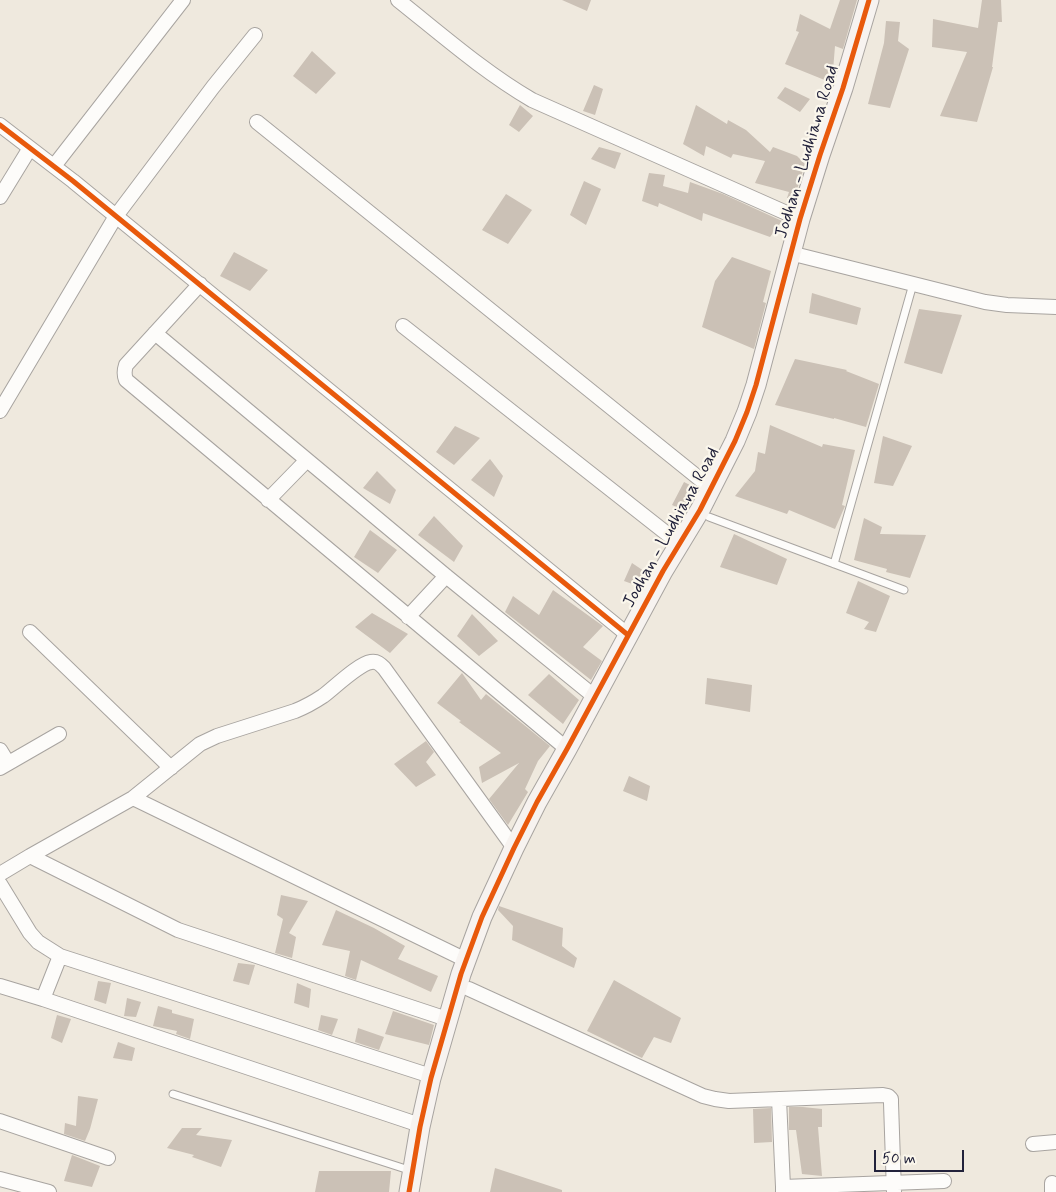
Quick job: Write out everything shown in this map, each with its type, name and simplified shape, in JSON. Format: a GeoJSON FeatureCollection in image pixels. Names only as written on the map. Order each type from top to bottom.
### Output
{"type":"FeatureCollection","features":[{"type":"Feature","properties":{"kind":"street"},"geometry":{"type":"LineString","coordinates":[[54,166],[183,0]]}},
{"type":"Feature","properties":{"kind":"street"},"geometry":{"type":"LineString","coordinates":[[398,0],[486,70],[532,100],[800,219]]}},
{"type":"Feature","properties":{"kind":"street","name":"Jodhan - Ludhiana Road"},"geometry":{"type":"LineString","coordinates":[[421,1192],[431,1129],[442,1080],[458,1022],[493,922],[547,807],[709,517],[746,446],[767,388],[796,255],[800,219],[843,88],[868,0]]}},
{"type":"Feature","properties":{"kind":"street","name":"Jodhan - Ludhiana Road"},"geometry":{"type":"LineString","coordinates":[[409,1192],[431,1076],[447,1018],[482,917],[537,802],[628,635],[700,510],[735,441],[756,385],[796,255],[854,91],[881,0]]}},
{"type":"Feature","properties":{"kind":"street"},"geometry":{"type":"LineString","coordinates":[[0,411],[116,216],[213,87],[255,35]]}},
{"type":"Feature","properties":{"kind":"street"},"geometry":{"type":"LineString","coordinates":[[257,122],[711,488]]}},
{"type":"Feature","properties":{"kind":"street"},"geometry":{"type":"LineString","coordinates":[[0,125],[54,166],[200,284],[628,635]]}},
{"type":"Feature","properties":{"kind":"street"},"geometry":{"type":"LineString","coordinates":[[0,197],[30,148]]}},
{"type":"Feature","properties":{"kind":"street"},"geometry":{"type":"LineString","coordinates":[[796,255],[985,302],[1056,307]]}},
{"type":"Feature","properties":{"kind":"street"},"geometry":{"type":"LineString","coordinates":[[200,284],[126,365],[124,370],[126,380],[567,749]]}},
{"type":"Feature","properties":{"kind":"street"},"geometry":{"type":"LineString","coordinates":[[403,326],[680,544]]}},
{"type":"Feature","properties":{"kind":"street"},"geometry":{"type":"LineString","coordinates":[[155,333],[446,576],[595,697]]}},
{"type":"Feature","properties":{"kind":"street"},"geometry":{"type":"LineString","coordinates":[[268,500],[308,460]]}},
{"type":"Feature","properties":{"kind":"street"},"geometry":{"type":"LineString","coordinates":[[408,617],[446,576]]}},
{"type":"Feature","properties":{"kind":"street"},"geometry":{"type":"LineString","coordinates":[[30,632],[171,768]]}},
{"type":"Feature","properties":{"kind":"street"},"geometry":{"type":"LineString","coordinates":[[0,874],[133,798],[200,744],[304,707],[322,697],[363,664],[372,662],[379,663],[384,668],[514,848]]}},
{"type":"Feature","properties":{"kind":"street"},"geometry":{"type":"LineString","coordinates":[[0,750],[4,766],[59,734]]}},
{"type":"Feature","properties":{"kind":"street"},"geometry":{"type":"LineString","coordinates":[[133,798],[466,960]]}},
{"type":"Feature","properties":{"kind":"street"},"geometry":{"type":"LineString","coordinates":[[30,856],[178,930],[447,1018]]}},
{"type":"Feature","properties":{"kind":"street"},"geometry":{"type":"LineString","coordinates":[[0,884],[30,934],[38,942],[60,956],[431,1076]]}},
{"type":"Feature","properties":{"kind":"street"},"geometry":{"type":"LineString","coordinates":[[43,999],[60,956]]}},
{"type":"Feature","properties":{"kind":"street"},"geometry":{"type":"LineString","coordinates":[[0,986],[420,1126]]}},
{"type":"Feature","properties":{"kind":"street"},"geometry":{"type":"LineString","coordinates":[[469,988],[703,1096],[729,1101],[888,1096],[892,1103],[894,1188]]}},
{"type":"Feature","properties":{"kind":"street"},"geometry":{"type":"LineString","coordinates":[[779,1099],[783,1190],[894,1188],[944,1181]]}},
{"type":"Feature","properties":{"kind":"street"},"geometry":{"type":"LineString","coordinates":[[0,1121],[108,1158]]}},
{"type":"Feature","properties":{"kind":"street"},"geometry":{"type":"LineString","coordinates":[[1033,1144],[1056,1142]]}},
{"type":"Feature","properties":{"kind":"street"},"geometry":{"type":"LineString","coordinates":[[0,1179],[49,1192]]}},
{"type":"Feature","properties":{"kind":"lane"},"geometry":{"type":"LineString","coordinates":[[834,564],[913,284]]}},
{"type":"Feature","properties":{"kind":"lane"},"geometry":{"type":"LineString","coordinates":[[709,517],[904,590]]}},
{"type":"Feature","properties":{"kind":"lane"},"geometry":{"type":"LineString","coordinates":[[174,1094],[412,1172]]}},
{"type":"Feature","properties":{"kind":"building"},"geometry":{"type":"Polygon","coordinates":[[[562,0],[591,0],[587,11],[562,0]]]}},
{"type":"Feature","properties":{"kind":"building"},"geometry":{"type":"Polygon","coordinates":[[[840,0],[857,0],[843,49],[835,46],[832,83],[785,64],[799,32],[796,31],[800,14],[830,29],[840,0]]]}},
{"type":"Feature","properties":{"kind":"building"},"geometry":{"type":"Polygon","coordinates":[[[982,0],[1001,0],[1002,22],[998,22],[993,67],[977,122],[940,116],[967,52],[932,47],[933,19],[978,28],[982,0]]]}},
{"type":"Feature","properties":{"kind":"building"},"geometry":{"type":"Polygon","coordinates":[[[886,21],[900,22],[898,41],[909,49],[890,108],[868,104],[884,43],[886,21]]]}},
{"type":"Feature","properties":{"kind":"building"},"geometry":{"type":"Polygon","coordinates":[[[312,51],[336,73],[316,94],[293,76],[312,51]]]}},
{"type":"Feature","properties":{"kind":"building"},"geometry":{"type":"Polygon","coordinates":[[[594,85],[603,89],[595,115],[583,111],[594,85]]]}},
{"type":"Feature","properties":{"kind":"building"},"geometry":{"type":"Polygon","coordinates":[[[785,87],[810,99],[800,112],[777,98],[785,87]]]}},
{"type":"Feature","properties":{"kind":"building"},"geometry":{"type":"Polygon","coordinates":[[[520,105],[533,116],[519,132],[509,125],[520,105]]]}},
{"type":"Feature","properties":{"kind":"building"},"geometry":{"type":"Polygon","coordinates":[[[696,105],[727,124],[728,120],[746,130],[770,152],[773,147],[797,156],[805,164],[794,199],[787,198],[789,192],[755,183],[765,161],[733,154],[731,158],[706,146],[704,156],[683,144],[696,105]]]}},
{"type":"Feature","properties":{"kind":"building"},"geometry":{"type":"Polygon","coordinates":[[[599,147],[621,153],[615,169],[591,159],[599,147]]]}},
{"type":"Feature","properties":{"kind":"building"},"geometry":{"type":"Polygon","coordinates":[[[649,173],[665,175],[663,186],[688,193],[690,182],[723,194],[782,221],[770,237],[703,213],[702,221],[659,203],[658,207],[642,201],[649,173]]]}},
{"type":"Feature","properties":{"kind":"building"},"geometry":{"type":"Polygon","coordinates":[[[584,181],[601,189],[586,225],[570,215],[584,181]]]}},
{"type":"Feature","properties":{"kind":"building"},"geometry":{"type":"Polygon","coordinates":[[[506,194],[532,210],[508,244],[482,230],[506,194]]]}},
{"type":"Feature","properties":{"kind":"building"},"geometry":{"type":"Polygon","coordinates":[[[234,252],[268,270],[250,291],[220,276],[234,252]]]}},
{"type":"Feature","properties":{"kind":"building"},"geometry":{"type":"Polygon","coordinates":[[[732,257],[771,271],[763,302],[766,303],[754,349],[702,327],[715,281],[732,257]]]}},
{"type":"Feature","properties":{"kind":"building"},"geometry":{"type":"Polygon","coordinates":[[[812,293],[861,308],[857,325],[809,313],[812,293]]]}},
{"type":"Feature","properties":{"kind":"building"},"geometry":{"type":"Polygon","coordinates":[[[919,309],[962,315],[942,374],[904,363],[919,309]]]}},
{"type":"Feature","properties":{"kind":"building"},"geometry":{"type":"Polygon","coordinates":[[[795,359],[847,370],[879,384],[866,427],[775,405],[795,359]]]}},
{"type":"Feature","properties":{"kind":"building"},"geometry":{"type":"Polygon","coordinates":[[[770,425],[822,447],[823,444],[855,450],[842,505],[845,506],[835,529],[789,510],[787,514],[735,496],[755,471],[758,452],[765,454],[770,425]]]}},
{"type":"Feature","properties":{"kind":"building"},"geometry":{"type":"Polygon","coordinates":[[[455,426],[480,438],[454,465],[436,452],[455,426]]]}},
{"type":"Feature","properties":{"kind":"building"},"geometry":{"type":"Polygon","coordinates":[[[883,436],[912,446],[893,486],[874,483],[883,436]]]}},
{"type":"Feature","properties":{"kind":"building"},"geometry":{"type":"Polygon","coordinates":[[[490,459],[503,476],[494,497],[471,480],[490,459]]]}},
{"type":"Feature","properties":{"kind":"building"},"geometry":{"type":"Polygon","coordinates":[[[377,471],[396,490],[390,504],[363,488],[377,471]]]}},
{"type":"Feature","properties":{"kind":"building"},"geometry":{"type":"Polygon","coordinates":[[[684,482],[698,489],[681,509],[672,505],[684,482]]]}},
{"type":"Feature","properties":{"kind":"building"},"geometry":{"type":"Polygon","coordinates":[[[434,516],[463,546],[454,562],[418,535],[434,516]]]}},
{"type":"Feature","properties":{"kind":"building"},"geometry":{"type":"Polygon","coordinates":[[[864,518],[882,527],[880,534],[926,535],[910,578],[886,572],[887,569],[854,560],[864,518]]]}},
{"type":"Feature","properties":{"kind":"building"},"geometry":{"type":"Polygon","coordinates":[[[370,530],[397,550],[378,573],[354,557],[370,530]]]}},
{"type":"Feature","properties":{"kind":"building"},"geometry":{"type":"Polygon","coordinates":[[[734,534],[787,559],[777,585],[720,567],[734,534]]]}},
{"type":"Feature","properties":{"kind":"building"},"geometry":{"type":"Polygon","coordinates":[[[632,563],[647,573],[638,586],[624,581],[632,563]]]}},
{"type":"Feature","properties":{"kind":"building"},"geometry":{"type":"Polygon","coordinates":[[[858,581],[890,596],[876,632],[864,629],[869,622],[846,613],[858,581]]]}},
{"type":"Feature","properties":{"kind":"building"},"geometry":{"type":"Polygon","coordinates":[[[553,590],[603,626],[583,647],[602,661],[591,680],[505,612],[513,596],[539,615],[553,590]]]}},
{"type":"Feature","properties":{"kind":"building"},"geometry":{"type":"Polygon","coordinates":[[[372,613],[408,634],[390,653],[355,627],[372,613]]]}},
{"type":"Feature","properties":{"kind":"building"},"geometry":{"type":"Polygon","coordinates":[[[472,614],[498,641],[479,656],[457,636],[472,614]]]}},
{"type":"Feature","properties":{"kind":"building"},"geometry":{"type":"Polygon","coordinates":[[[462,673],[481,700],[486,694],[550,746],[538,761],[525,789],[528,792],[508,825],[489,799],[519,763],[482,783],[479,767],[501,753],[437,703],[462,673]]]}},
{"type":"Feature","properties":{"kind":"building"},"geometry":{"type":"Polygon","coordinates":[[[549,674],[579,700],[563,724],[528,695],[549,674]]]}},
{"type":"Feature","properties":{"kind":"building"},"geometry":{"type":"Polygon","coordinates":[[[707,678],[752,685],[750,712],[705,704],[707,678]]]}},
{"type":"Feature","properties":{"kind":"building"},"geometry":{"type":"Polygon","coordinates":[[[426,741],[434,752],[426,762],[436,775],[416,787],[394,764],[426,741]]]}},
{"type":"Feature","properties":{"kind":"building"},"geometry":{"type":"Polygon","coordinates":[[[629,776],[650,786],[647,801],[623,791],[629,776]]]}},
{"type":"Feature","properties":{"kind":"building"},"geometry":{"type":"Polygon","coordinates":[[[281,895],[308,901],[289,933],[296,937],[292,958],[275,953],[283,919],[277,915],[281,895]]]}},
{"type":"Feature","properties":{"kind":"building"},"geometry":{"type":"Polygon","coordinates":[[[499,906],[563,928],[562,946],[577,958],[574,968],[512,940],[513,926],[498,910],[499,906]]]}},
{"type":"Feature","properties":{"kind":"building"},"geometry":{"type":"Polygon","coordinates":[[[336,910],[374,928],[405,946],[398,959],[438,976],[431,992],[361,960],[356,980],[345,976],[350,951],[322,945],[336,910]]]}},
{"type":"Feature","properties":{"kind":"building"},"geometry":{"type":"Polygon","coordinates":[[[238,963],[255,965],[249,985],[233,981],[238,963]]]}},
{"type":"Feature","properties":{"kind":"building"},"geometry":{"type":"Polygon","coordinates":[[[614,980],[681,1018],[671,1043],[654,1037],[642,1058],[587,1031],[614,980]]]}},
{"type":"Feature","properties":{"kind":"building"},"geometry":{"type":"Polygon","coordinates":[[[98,981],[111,983],[106,1004],[94,1000],[98,981]]]}},
{"type":"Feature","properties":{"kind":"building"},"geometry":{"type":"Polygon","coordinates":[[[297,983],[311,989],[309,1008],[294,1003],[297,983]]]}},
{"type":"Feature","properties":{"kind":"building"},"geometry":{"type":"Polygon","coordinates":[[[127,998],[141,1002],[136,1017],[124,1016],[127,998]]]}},
{"type":"Feature","properties":{"kind":"building"},"geometry":{"type":"Polygon","coordinates":[[[158,1006],[172,1010],[172,1013],[194,1019],[190,1039],[176,1034],[177,1031],[153,1026],[158,1006]]]}},
{"type":"Feature","properties":{"kind":"building"},"geometry":{"type":"Polygon","coordinates":[[[393,1011],[434,1025],[429,1045],[385,1034],[393,1011]]]}},
{"type":"Feature","properties":{"kind":"building"},"geometry":{"type":"Polygon","coordinates":[[[57,1015],[71,1019],[62,1043],[51,1038],[57,1015]]]}},
{"type":"Feature","properties":{"kind":"building"},"geometry":{"type":"Polygon","coordinates":[[[321,1015],[338,1019],[332,1035],[318,1030],[321,1015]]]}},
{"type":"Feature","properties":{"kind":"building"},"geometry":{"type":"Polygon","coordinates":[[[358,1028],[384,1037],[379,1050],[355,1042],[358,1028]]]}},
{"type":"Feature","properties":{"kind":"building"},"geometry":{"type":"Polygon","coordinates":[[[118,1042],[135,1048],[132,1061],[113,1058],[118,1042]]]}},
{"type":"Feature","properties":{"kind":"building"},"geometry":{"type":"Polygon","coordinates":[[[78,1096],[98,1099],[85,1141],[64,1134],[65,1123],[76,1126],[78,1096]]]}},
{"type":"Feature","properties":{"kind":"building"},"geometry":{"type":"Polygon","coordinates":[[[789,1107],[822,1109],[822,1127],[818,1127],[822,1176],[802,1174],[796,1130],[789,1130],[789,1107]]]}},
{"type":"Feature","properties":{"kind":"building"},"geometry":{"type":"Polygon","coordinates":[[[771,1108],[772,1142],[754,1143],[753,1109],[771,1108]]]}},
{"type":"Feature","properties":{"kind":"building"},"geometry":{"type":"Polygon","coordinates":[[[182,1128],[202,1128],[196,1135],[232,1140],[221,1167],[192,1157],[194,1155],[167,1148],[182,1128]]]}},
{"type":"Feature","properties":{"kind":"building"},"geometry":{"type":"Polygon","coordinates":[[[72,1155],[100,1166],[92,1187],[64,1181],[72,1155]]]}},
{"type":"Feature","properties":{"kind":"building"},"geometry":{"type":"Polygon","coordinates":[[[495,1168],[562,1190],[562,1192],[490,1192],[495,1168]]]}},
{"type":"Feature","properties":{"kind":"building"},"geometry":{"type":"Polygon","coordinates":[[[319,1171],[391,1171],[389,1192],[315,1192],[319,1171]]]}},
{"type":"Feature","properties":{"kind":"cycle path"},"geometry":{"type":"LineString","coordinates":[[409,1192],[420,1127],[431,1078],[461,974],[482,917],[537,802],[663,571],[700,510],[735,441],[747,412],[756,385],[800,219],[843,88],[869,0]]}},
{"type":"Feature","properties":{"kind":"cycle path"},"geometry":{"type":"LineString","coordinates":[[0,125],[73,181],[628,635]]}}]}
